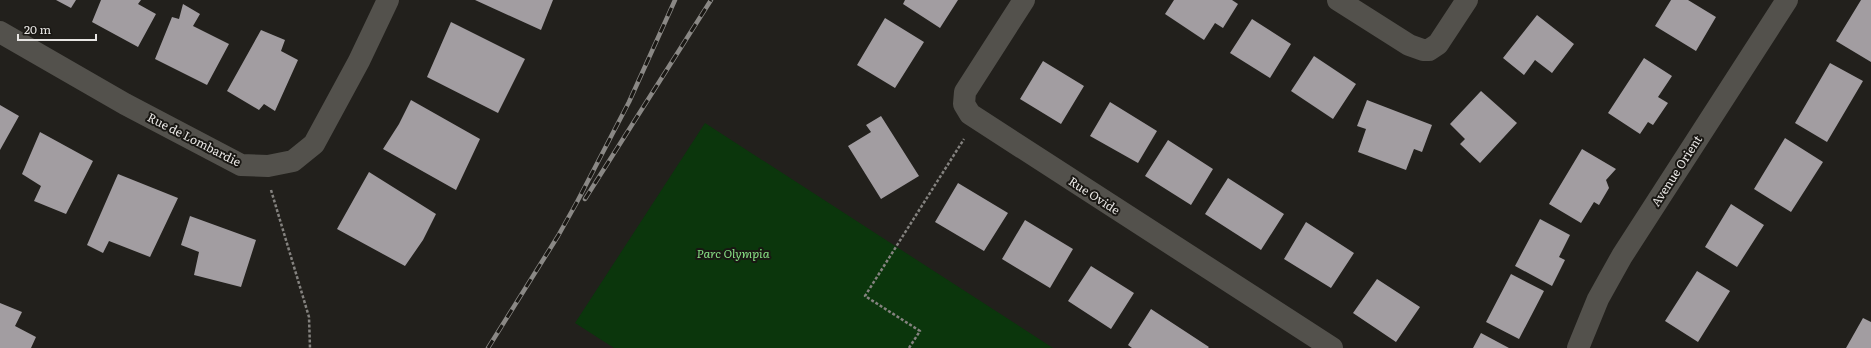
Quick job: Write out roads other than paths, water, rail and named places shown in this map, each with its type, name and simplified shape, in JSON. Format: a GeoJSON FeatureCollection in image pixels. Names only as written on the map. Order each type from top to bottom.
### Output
{"type":"FeatureCollection","features":[{"type":"Feature","properties":{"kind":"street","name":"Rue de Lombardie"},"geometry":{"type":"LineString","coordinates":[[0,32],[125,104],[241,165],[268,166],[293,161],[314,144],[359,61],[388,0]]}},
{"type":"Feature","properties":{"kind":"street","name":"Rue Ovide"},"geometry":{"type":"LineString","coordinates":[[1024,0],[965,92],[964,104],[970,114],[1332,348]]}},
{"type":"Feature","properties":{"kind":"street"},"geometry":{"type":"LineString","coordinates":[[1338,0],[1409,45],[1423,50],[1429,50],[1438,44],[1468,0]]}},
{"type":"Feature","properties":{"kind":"street","name":"Avenue Orient"},"geometry":{"type":"LineString","coordinates":[[1578,348],[1598,299],[1622,256],[1787,0]]}},
{"type":"Feature","properties":{"kind":"railway"},"geometry":{"type":"LineString","coordinates":[[488,348],[558,236],[577,202],[629,102],[675,0]]}},
{"type":"Feature","properties":{"kind":"railway"},"geometry":{"type":"LineString","coordinates":[[585,199],[711,0]]}},
{"type":"Feature","properties":{"kind":"park label","name":"Parc Olympia"},"geometry":{"type":"Point","coordinates":[733,254]}}]}
